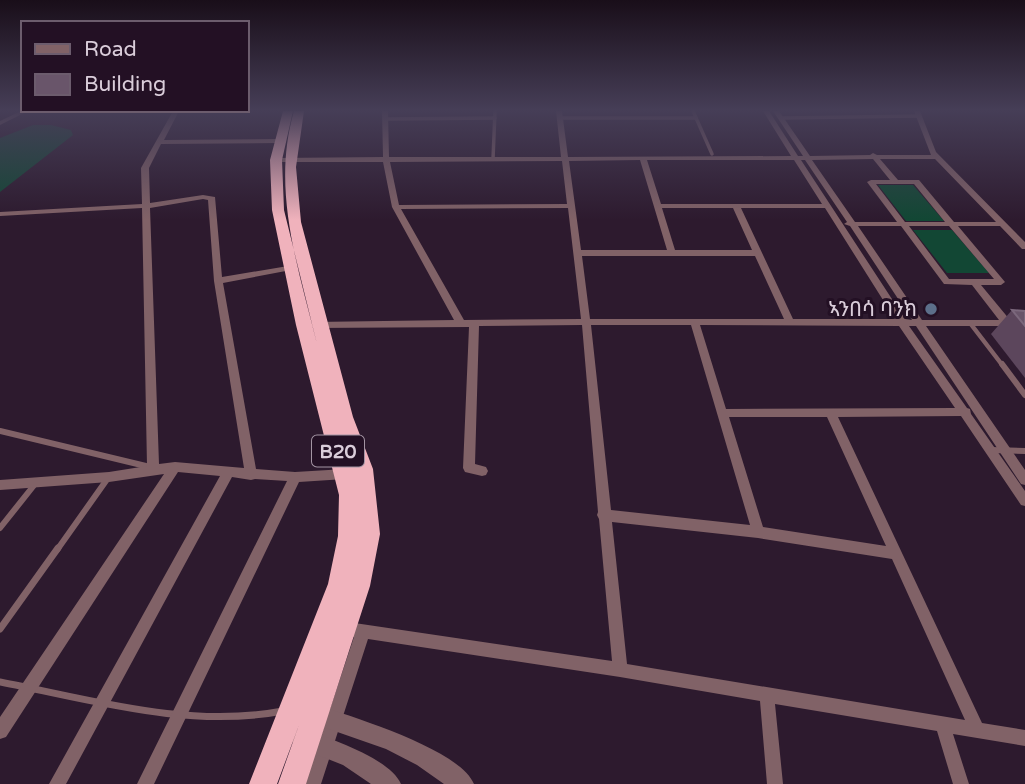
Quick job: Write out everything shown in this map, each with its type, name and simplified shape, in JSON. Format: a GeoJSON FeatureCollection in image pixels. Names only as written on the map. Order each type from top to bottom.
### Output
{"type":"FeatureCollection","features":[{"type":"Feature","properties":{"kind":"highway","name":"B20"},"geometry":{"type":"LineString","coordinates":[[283,148],[278,210],[291,268],[363,469],[369,534],[354,631],[316,743],[292,784]]}},
{"type":"Feature","properties":{"kind":"highway","name":"B20"},"geometry":{"type":"LineString","coordinates":[[263,784],[339,584],[349,537],[349,495],[311,325],[282,154],[285,148]]}},
{"type":"Feature","properties":{"kind":"street"},"geometry":{"type":"LineString","coordinates":[[153,468],[145,168],[156,148]]}},
{"type":"Feature","properties":{"kind":"street"},"geometry":{"type":"LineString","coordinates":[[216,148],[282,154],[387,157],[712,154],[795,156]]}},
{"type":"Feature","properties":{"kind":"street"},"geometry":{"type":"LineString","coordinates":[[387,148],[396,207],[461,324]]}},
{"type":"Feature","properties":{"kind":"street"},"geometry":{"type":"LineString","coordinates":[[563,148],[586,322],[620,670]]}},
{"type":"Feature","properties":{"kind":"street"},"geometry":{"type":"LineString","coordinates":[[790,148],[902,323],[1025,501]]}},
{"type":"Feature","properties":{"kind":"street"},"geometry":{"type":"LineString","coordinates":[[801,148],[1025,480]]}},
{"type":"Feature","properties":{"kind":"street"},"geometry":{"type":"LineString","coordinates":[[933,148],[936,155],[1025,247]]}},
{"type":"Feature","properties":{"kind":"street"},"geometry":{"type":"LineString","coordinates":[[873,155],[896,182]]}},
{"type":"Feature","properties":{"kind":"street"},"geometry":{"type":"LineString","coordinates":[[564,157],[643,159],[936,155]]}},
{"type":"Feature","properties":{"kind":"street"},"geometry":{"type":"LineString","coordinates":[[643,159],[672,253]]}},
{"type":"Feature","properties":{"kind":"street"},"geometry":{"type":"LineString","coordinates":[[871,182],[916,182],[1002,282],[947,282],[902,224],[871,182]]}},
{"type":"Feature","properties":{"kind":"street"},"geometry":{"type":"LineString","coordinates":[[0,214],[145,206],[202,197],[212,198],[218,281],[251,475]]}},
{"type":"Feature","properties":{"kind":"street"},"geometry":{"type":"LineString","coordinates":[[396,207],[571,206]]}},
{"type":"Feature","properties":{"kind":"street"},"geometry":{"type":"LineString","coordinates":[[658,206],[827,206]]}},
{"type":"Feature","properties":{"kind":"street"},"geometry":{"type":"LineString","coordinates":[[736,206],[790,323]]}},
{"type":"Feature","properties":{"kind":"street"},"geometry":{"type":"LineString","coordinates":[[838,223],[1003,224]]}},
{"type":"Feature","properties":{"kind":"street"},"geometry":{"type":"LineString","coordinates":[[577,253],[757,253]]}},
{"type":"Feature","properties":{"kind":"street"},"geometry":{"type":"LineString","coordinates":[[218,281],[291,268]]}},
{"type":"Feature","properties":{"kind":"street"},"geometry":{"type":"LineString","coordinates":[[974,282],[1007,323]]}},
{"type":"Feature","properties":{"kind":"street"},"geometry":{"type":"LineString","coordinates":[[311,325],[586,322],[1025,323]]}},
{"type":"Feature","properties":{"kind":"street"},"geometry":{"type":"LineString","coordinates":[[474,324],[469,468],[482,471]]}},
{"type":"Feature","properties":{"kind":"street"},"geometry":{"type":"LineString","coordinates":[[695,324],[758,532]]}},
{"type":"Feature","properties":{"kind":"street"},"geometry":{"type":"LineString","coordinates":[[830,412],[978,731]]}},
{"type":"Feature","properties":{"kind":"street"},"geometry":{"type":"LineString","coordinates":[[722,413],[966,412]]}},
{"type":"Feature","properties":{"kind":"street"},"geometry":{"type":"LineString","coordinates":[[0,732],[175,467]]}},
{"type":"Feature","properties":{"kind":"street"},"geometry":{"type":"LineString","coordinates":[[0,485],[109,477],[153,468],[175,467],[295,477],[344,475],[363,469]]}},
{"type":"Feature","properties":{"kind":"street"},"geometry":{"type":"LineString","coordinates":[[57,784],[228,473]]}},
{"type":"Feature","properties":{"kind":"street"},"geometry":{"type":"LineString","coordinates":[[145,784],[295,477]]}},
{"type":"Feature","properties":{"kind":"street"},"geometry":{"type":"LineString","coordinates":[[603,515],[758,532],[896,554]]}},
{"type":"Feature","properties":{"kind":"street"},"geometry":{"type":"LineString","coordinates":[[325,624],[354,631],[620,670],[1025,738]]}},
{"type":"Feature","properties":{"kind":"street"},"geometry":{"type":"LineString","coordinates":[[767,695],[775,784]]}},
{"type":"Feature","properties":{"kind":"street"},"geometry":{"type":"LineString","coordinates":[[293,708],[390,740],[425,757],[463,784]]}},
{"type":"Feature","properties":{"kind":"street"},"geometry":{"type":"LineString","coordinates":[[943,726],[961,784]]}},
{"type":"Feature","properties":{"kind":"street"},"geometry":{"type":"LineString","coordinates":[[283,735],[316,743],[366,767],[390,784]]}},
{"type":"Feature","properties":{"kind":"street"},"geometry":{"type":"LineString","coordinates":[[313,784],[316,743]]}},
{"type":"Feature","properties":{"kind":"lane"},"geometry":{"type":"LineString","coordinates":[[493,148],[493,157]]}},
{"type":"Feature","properties":{"kind":"lane"},"geometry":{"type":"LineString","coordinates":[[709,148],[712,154]]}},
{"type":"Feature","properties":{"kind":"lane"},"geometry":{"type":"LineString","coordinates":[[970,323],[1025,396]]}},
{"type":"Feature","properties":{"kind":"lane"},"geometry":{"type":"LineString","coordinates":[[0,431],[153,468]]}},
{"type":"Feature","properties":{"kind":"lane"},"geometry":{"type":"LineString","coordinates":[[991,450],[1025,451]]}},
{"type":"Feature","properties":{"kind":"lane"},"geometry":{"type":"LineString","coordinates":[[0,629],[109,477]]}},
{"type":"Feature","properties":{"kind":"lane"},"geometry":{"type":"LineString","coordinates":[[0,528],[36,482]]}},
{"type":"Feature","properties":{"kind":"lane"},"geometry":{"type":"LineString","coordinates":[[0,682],[177,715],[262,717],[293,708]]}},
{"type":"Feature","properties":{"kind":"lane"},"geometry":{"type":"LineString","coordinates":[[262,717],[283,735]]}},
{"type":"Feature","properties":{"kind":"green space"},"geometry":{"type":"Polygon","coordinates":[[[0,148],[57,148],[0,192],[0,148]]]}},
{"type":"Feature","properties":{"kind":"green space"},"geometry":{"type":"Polygon","coordinates":[[[878,185],[913,185],[944,221],[906,221],[878,185]]]}},
{"type":"Feature","properties":{"kind":"green space"},"geometry":{"type":"Polygon","coordinates":[[[913,230],[952,230],[989,273],[947,273],[913,230]]]}},
{"type":"Feature","properties":{"kind":"building"},"geometry":{"type":"Polygon","coordinates":[[[1012,310],[1025,311],[1025,326],[1012,310]]]}},
{"type":"Feature","properties":{"kind":"place","name":"ኣንበሳ ባንክ"},"geometry":{"type":"Point","coordinates":[931,309]}}]}
